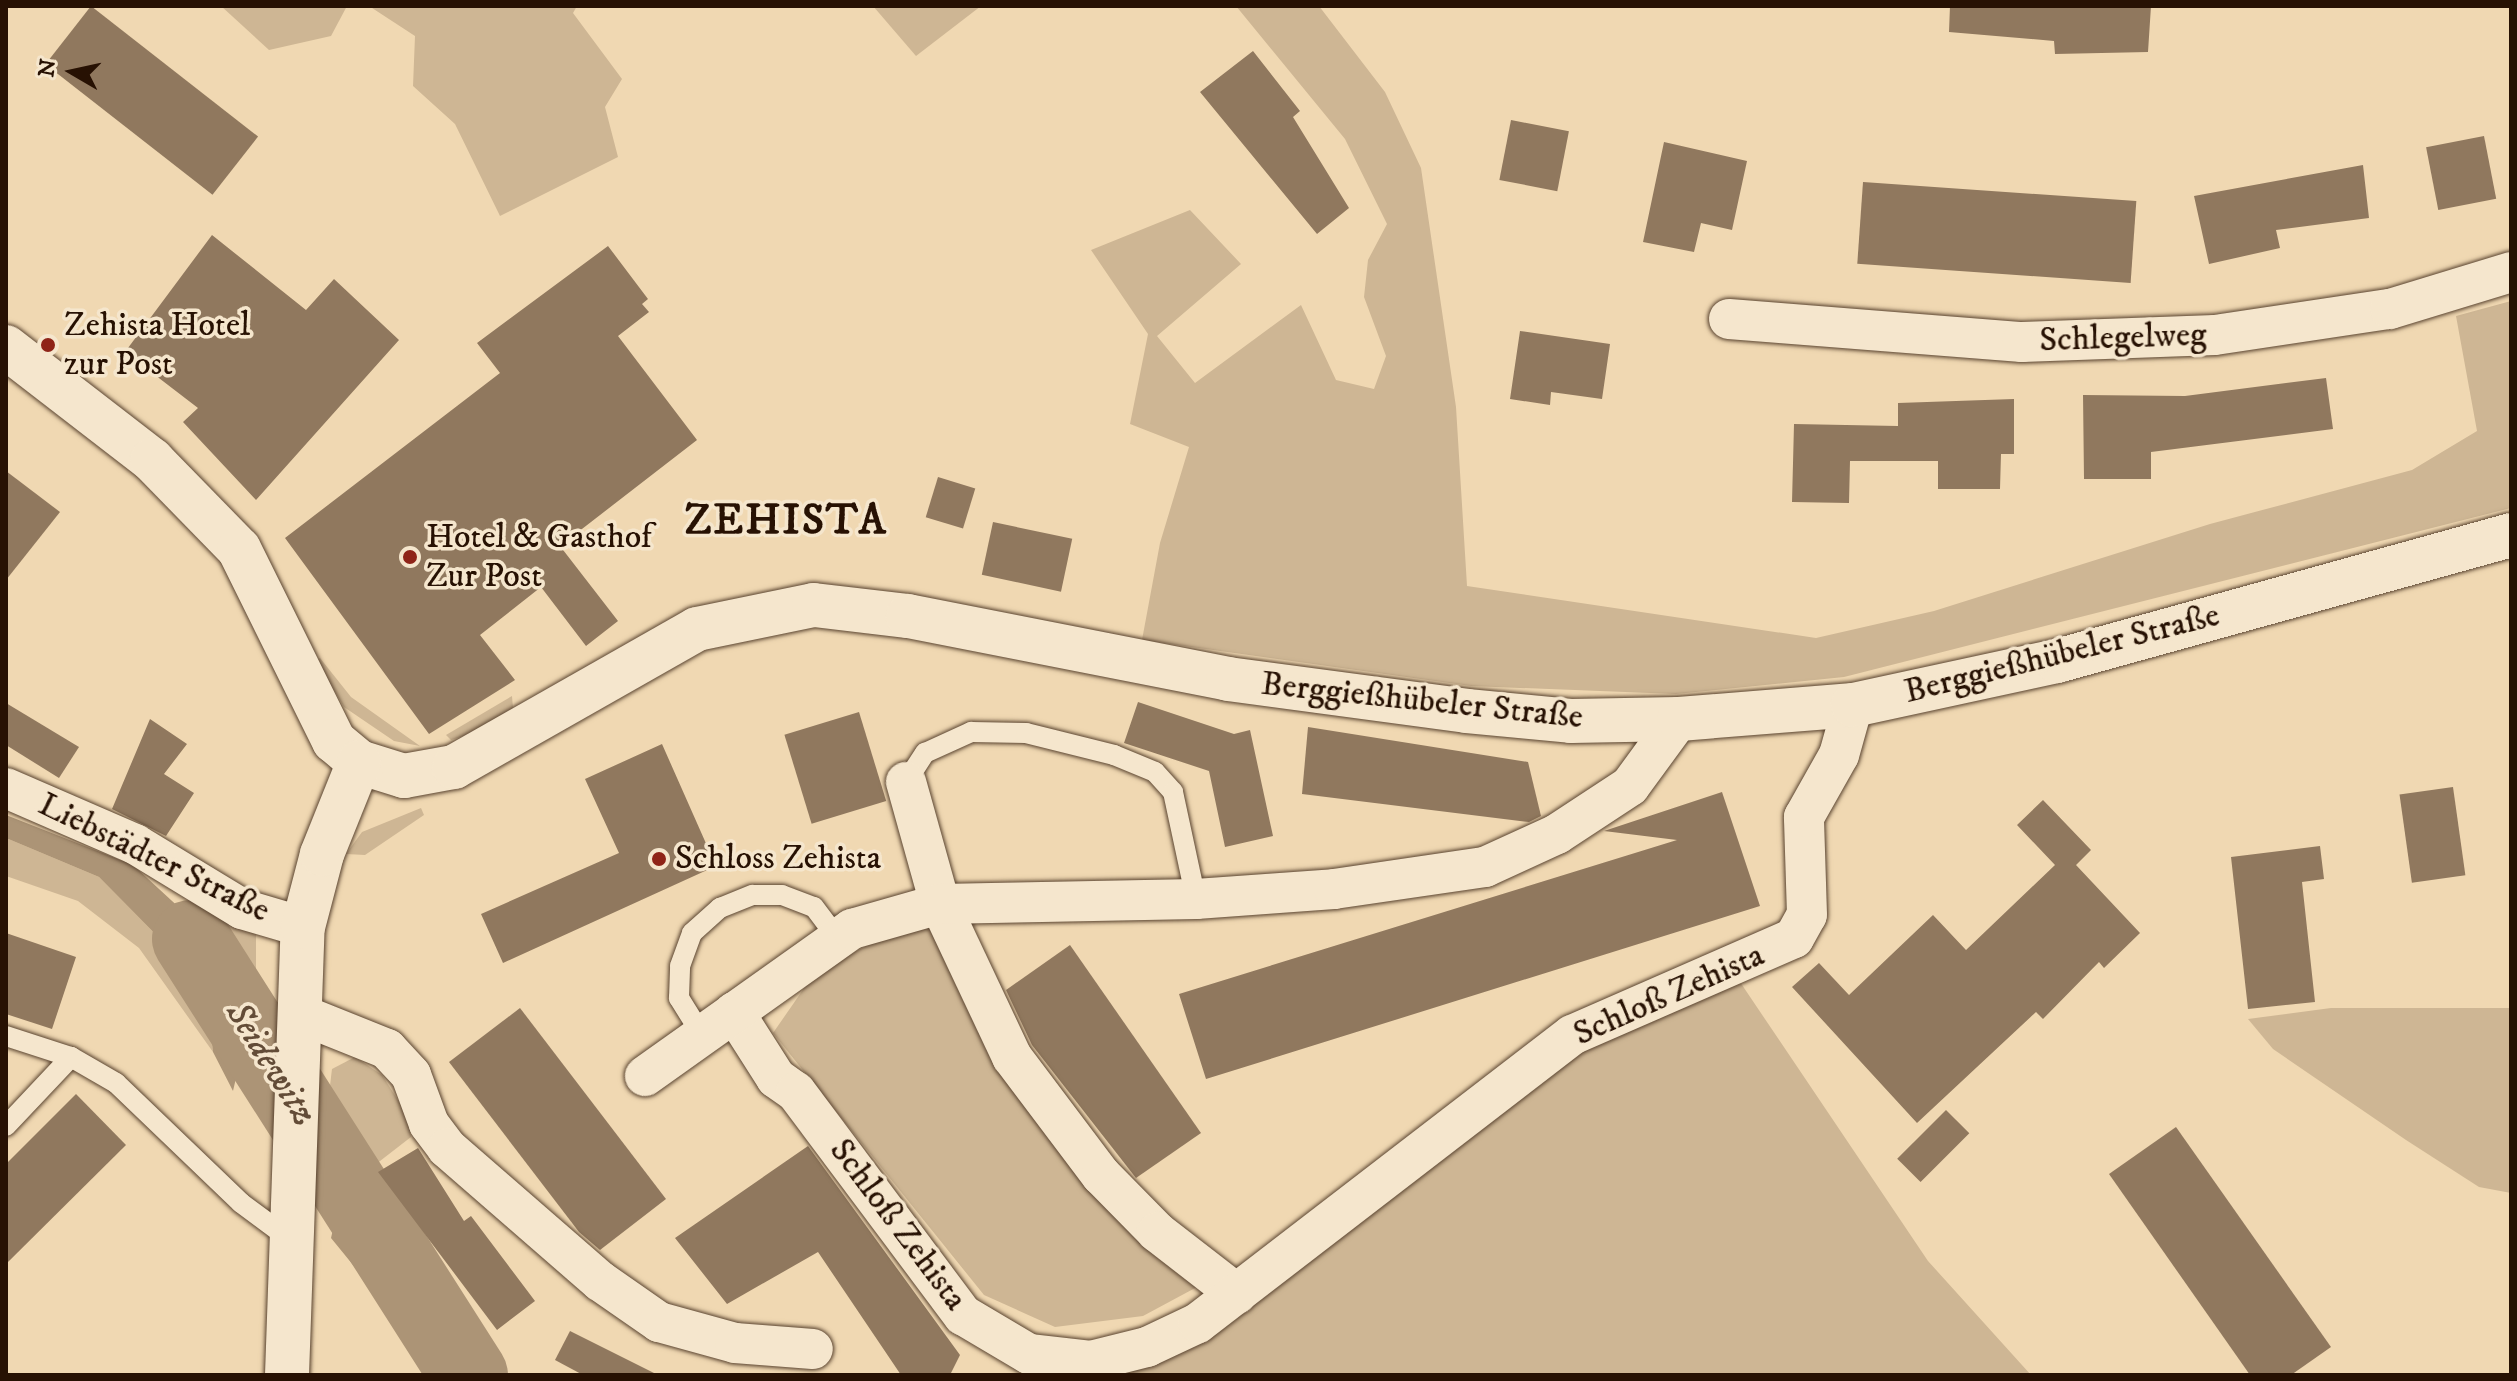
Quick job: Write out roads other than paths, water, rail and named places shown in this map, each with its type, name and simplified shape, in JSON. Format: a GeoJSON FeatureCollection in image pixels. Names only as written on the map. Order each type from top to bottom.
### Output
{"type":"FeatureCollection","features":[{"type":"Feature","properties":{"kind":"main road"},"geometry":{"type":"LineString","coordinates":[[6,347],[152,460],[239,549],[334,741],[359,762]]}},
{"type":"Feature","properties":{"kind":"main road","name":"Berggießhübeler Straße"},"geometry":{"type":"LineString","coordinates":[[359,762],[404,776],[454,767],[697,629],[814,605],[908,616],[1228,679],[1467,711],[1571,721],[1679,719],[1853,705],[2057,661],[2511,535]]}},
{"type":"Feature","properties":{"kind":"main road","name":"Liebstädter Straße"},"geometry":{"type":"LineString","coordinates":[[287,1375],[303,927],[322,854],[359,762]]}},
{"type":"Feature","properties":{"kind":"street","name":"Schlegelweg"},"geometry":{"type":"LineString","coordinates":[[1729,319],[2022,342],[2215,335],[2390,309],[2511,272]]}},
{"type":"Feature","properties":{"kind":"street","name":"Schloß Zehista"},"geometry":{"type":"LineString","coordinates":[[718,1024],[776,1078],[796,1092],[862,1176],[928,1273],[963,1315],[999,1341],[1029,1354],[1091,1361],[1147,1347],[1198,1323],[1470,1107],[1572,1035],[1794,938],[1807,915],[1804,817],[1839,755],[1853,705]]}},
{"type":"Feature","properties":{"kind":"street"},"geometry":{"type":"LineString","coordinates":[[645,1076],[852,929],[940,904],[1196,899],[1334,889],[1485,867],[1557,834],[1630,786],[1679,719]]}},
{"type":"Feature","properties":{"kind":"street"},"geometry":{"type":"LineString","coordinates":[[906,782],[940,904],[982,1002],[1064,1134],[1157,1232],[1237,1294]]}},
{"type":"Feature","properties":{"kind":"street","name":"Liebstädter Straße"},"geometry":{"type":"LineString","coordinates":[[6,788],[135,844],[242,909],[303,927]]}},
{"type":"Feature","properties":{"kind":"street"},"geometry":{"type":"LineString","coordinates":[[299,1035],[387,1049],[411,1075],[429,1124],[447,1148],[600,1281],[659,1322],[735,1343],[813,1349]]}},
{"type":"Feature","properties":{"kind":"lane"},"geometry":{"type":"LineString","coordinates":[[906,782],[925,753],[971,732],[1026,733],[1114,755],[1155,772],[1173,792],[1196,899]]}},
{"type":"Feature","properties":{"kind":"lane"},"geometry":{"type":"LineString","coordinates":[[718,1024],[679,998],[680,966],[692,933],[720,908],[753,895],[782,895],[814,907],[838,939]]}},
{"type":"Feature","properties":{"kind":"lane"},"geometry":{"type":"LineString","coordinates":[[6,1036],[71,1057],[116,1083],[241,1203],[292,1221]]}},
{"type":"Feature","properties":{"kind":"lane"},"geometry":{"type":"LineString","coordinates":[[6,1126],[71,1057]]}},
{"type":"Feature","properties":{"kind":"waterway","name":"Seidewitz"},"geometry":{"type":"LineString","coordinates":[[191,939],[469,1375]]}},
{"type":"Feature","properties":{"kind":"place","name":"Zehista Hotel zur Post"},"geometry":{"type":"Point","coordinates":[48,345]}},
{"type":"Feature","properties":{"kind":"place","name":"Hotel & Gasthof Zur Post"},"geometry":{"type":"Point","coordinates":[410,557]}},
{"type":"Feature","properties":{"kind":"place","name":"Schloss Zehista"},"geometry":{"type":"Point","coordinates":[659,859]}},
{"type":"Feature","properties":{"kind":"district","name":"ZEHISTA"},"geometry":{"type":"Point","coordinates":[786,521]}}]}
